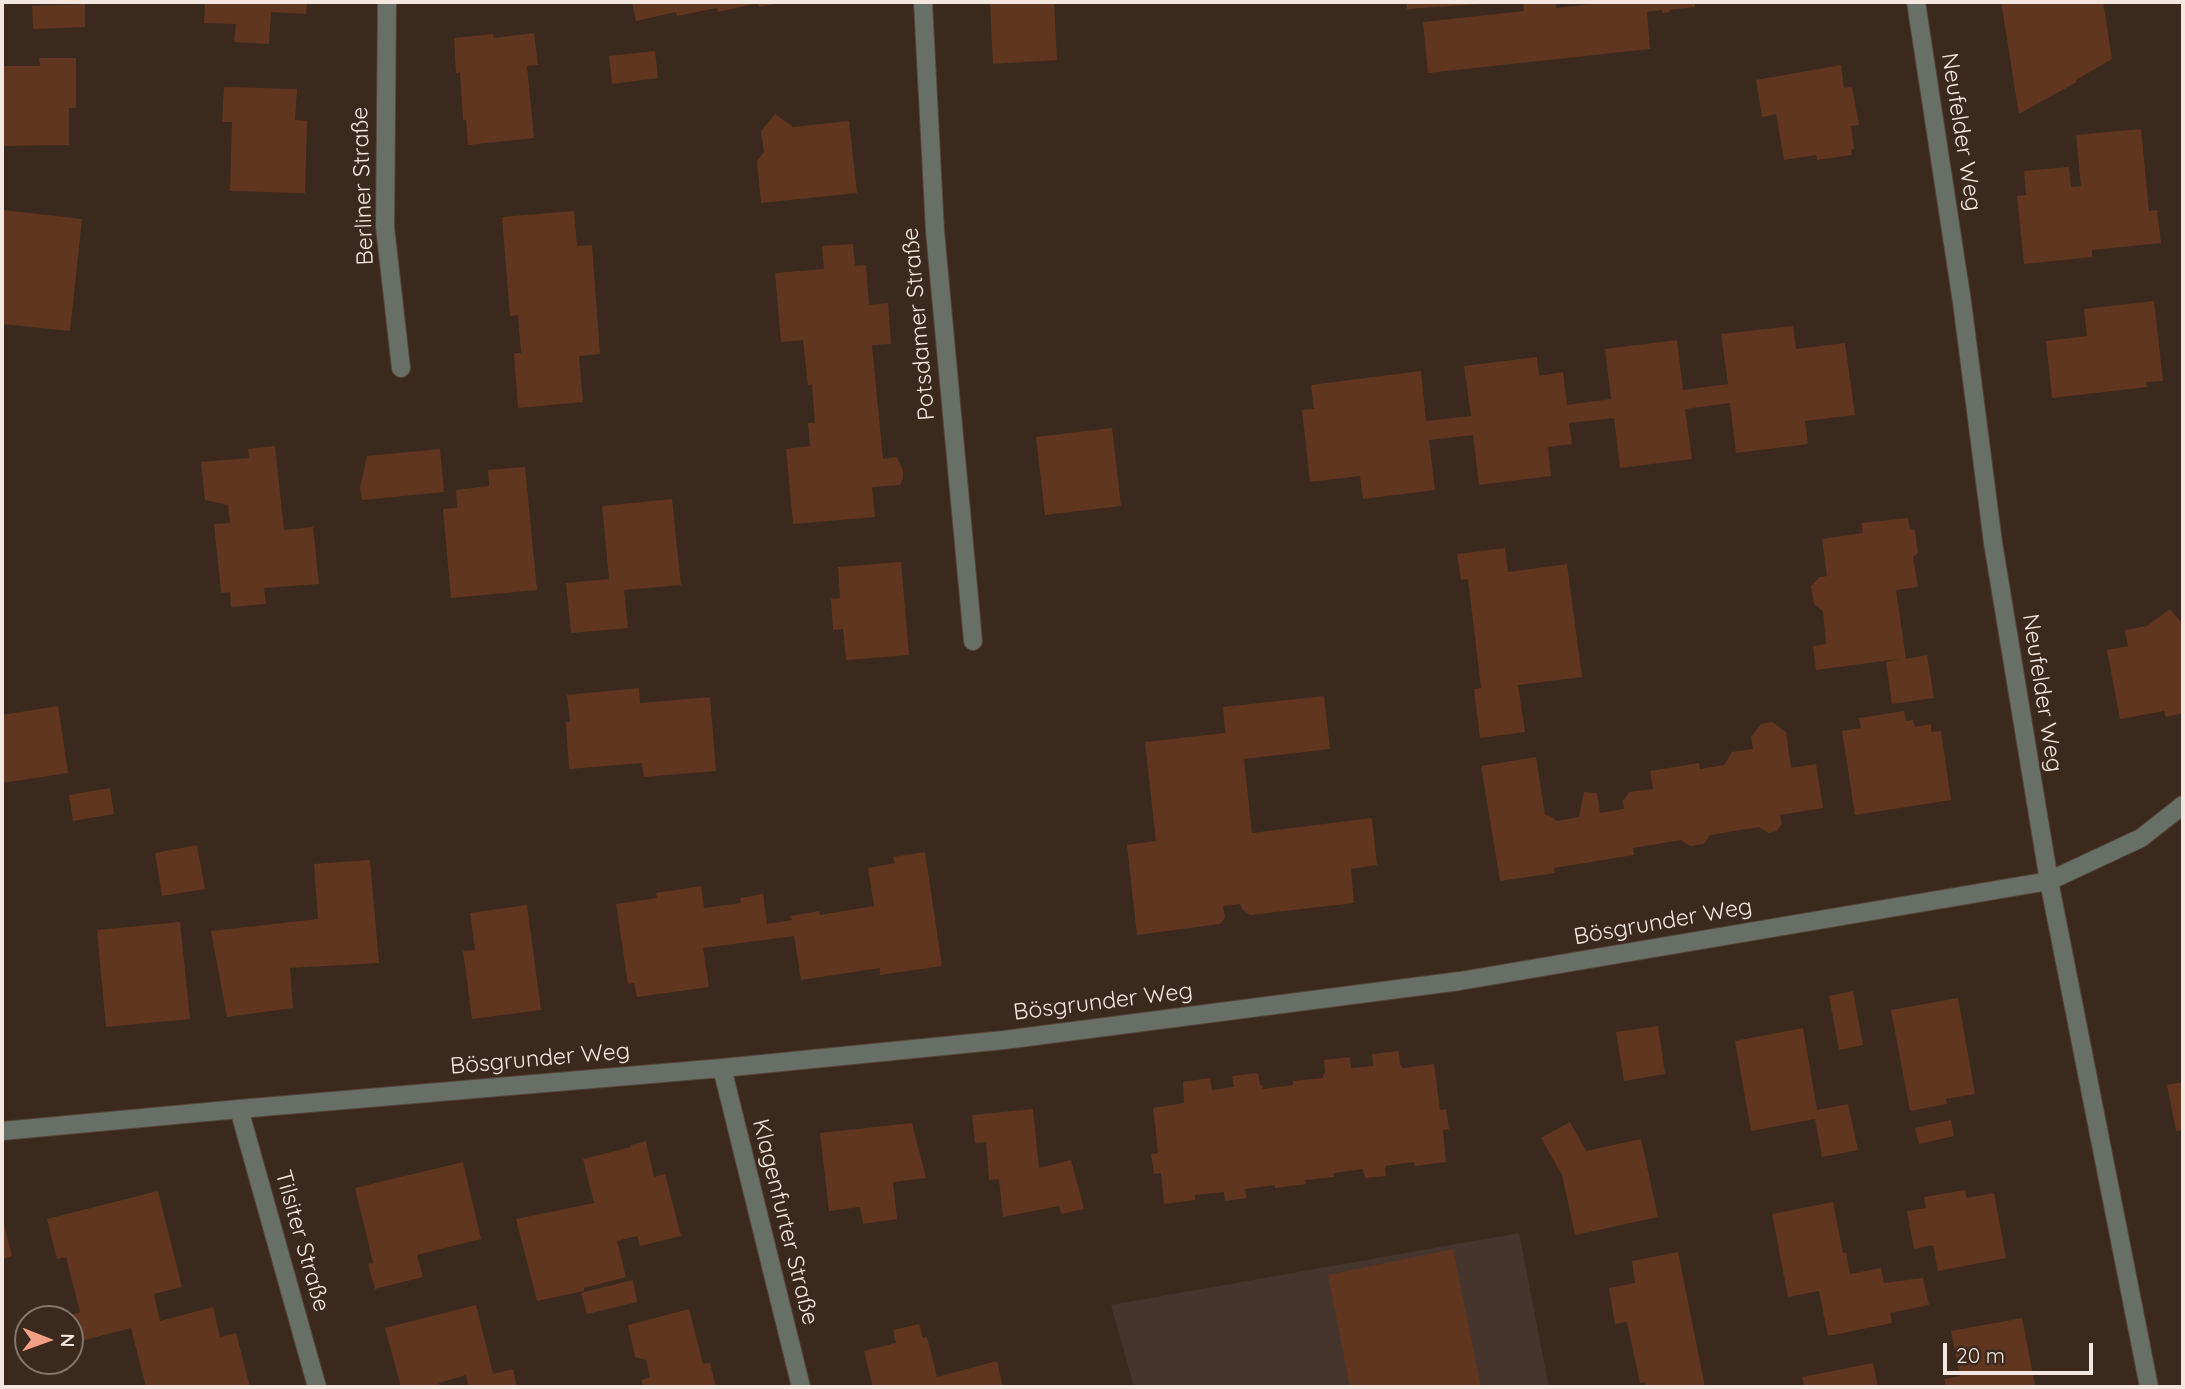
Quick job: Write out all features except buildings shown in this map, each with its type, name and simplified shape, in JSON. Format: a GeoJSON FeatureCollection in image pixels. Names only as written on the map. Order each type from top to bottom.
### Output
{"type":"FeatureCollection","features":[{"type":"Feature","properties":{"kind":"street","name":"Berliner Straße"},"geometry":{"type":"LineString","coordinates":[[387,2],[385,227],[401,368]]}},
{"type":"Feature","properties":{"kind":"street","name":"Potsdamer Straße"},"geometry":{"type":"LineString","coordinates":[[923,2],[934,231],[973,641]]}},
{"type":"Feature","properties":{"kind":"street","name":"Neufelder Weg"},"geometry":{"type":"LineString","coordinates":[[1916,2],[1962,302],[1993,543],[2049,881],[2149,1387]]}},
{"type":"Feature","properties":{"kind":"street","name":"Bösgrunder Weg"},"geometry":{"type":"LineString","coordinates":[[2,1131],[722,1068],[1004,1040],[1460,981],[2049,881],[2141,838],[2183,805]]}},
{"type":"Feature","properties":{"kind":"street","name":"Klagenfurter Straße"},"geometry":{"type":"LineString","coordinates":[[722,1068],[801,1387]]}},
{"type":"Feature","properties":{"kind":"street","name":"Tilsiter Straße"},"geometry":{"type":"LineString","coordinates":[[239,1109],[317,1387]]}},
{"type":"Feature","properties":{"kind":"shaded area"},"geometry":{"type":"Polygon","coordinates":[[[1519,1233],[1549,1387],[1134,1387],[1111,1305],[1519,1233]]]}}]}
